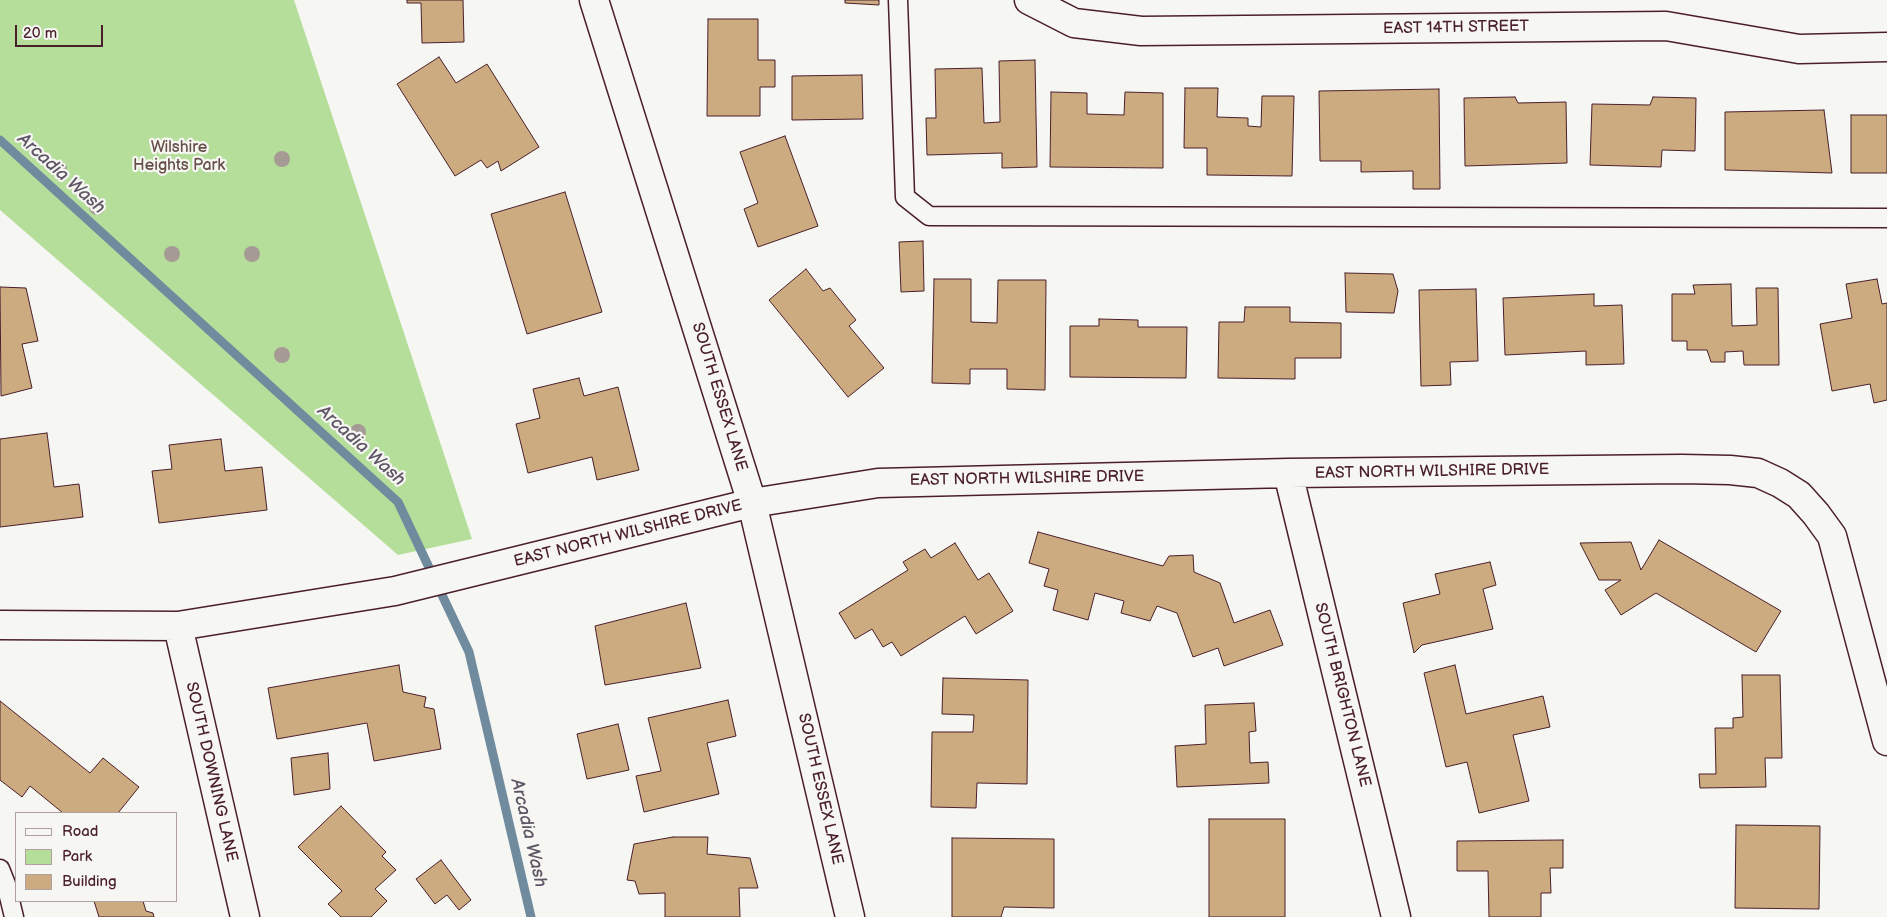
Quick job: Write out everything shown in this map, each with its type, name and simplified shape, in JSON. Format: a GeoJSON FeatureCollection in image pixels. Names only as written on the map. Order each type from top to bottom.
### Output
{"type":"FeatureCollection","features":[{"type":"Feature","properties":{"kind":"street","name":"SOUTH ESSEX LANE"},"geometry":{"type":"LineString","coordinates":[[594,0],[752,503],[850,917]]}},
{"type":"Feature","properties":{"kind":"street","name":"EAST 14TH STREET"},"geometry":{"type":"LineString","coordinates":[[1029,0],[1074,23],[1141,31],[1666,26],[1799,49],[1887,48]]}},
{"type":"Feature","properties":{"kind":"street","name":"EAST NORTH WILSHIRE DRIVE"},"geometry":{"type":"LineString","coordinates":[[0,625],[178,626],[395,591],[752,503],[878,482],[1288,473],[1730,470],[1758,473],[1780,482],[1799,495],[1832,536],[1887,741]]}},
{"type":"Feature","properties":{"kind":"street","name":"SOUTH BRIGHTON LANE"},"geometry":{"type":"LineString","coordinates":[[1288,473],[1396,917]]}},
{"type":"Feature","properties":{"kind":"street","name":"SOUTH DOWNING LANE"},"geometry":{"type":"LineString","coordinates":[[178,626],[245,917]]}},
{"type":"Feature","properties":{"kind":"lane"},"geometry":{"type":"LineString","coordinates":[[898,0],[905,197],[929,216],[1887,218]]}},
{"type":"Feature","properties":{"kind":"lane"},"geometry":{"type":"LineString","coordinates":[[0,869],[6,884],[14,917]]}},
{"type":"Feature","properties":{"kind":"green space","name":"Wilshire Heights Park"},"geometry":{"type":"Polygon","coordinates":[[[0,0],[294,0],[472,539],[398,555],[0,210],[0,0]]]}},
{"type":"Feature","properties":{"kind":"building"},"geometry":{"type":"Polygon","coordinates":[[[407,0],[463,0],[464,42],[422,43],[421,3],[407,3],[407,0]]]}},
{"type":"Feature","properties":{"kind":"building"},"geometry":{"type":"Polygon","coordinates":[[[845,0],[879,0],[879,5],[845,3],[845,0]]]}},
{"type":"Feature","properties":{"kind":"building"},"geometry":{"type":"Polygon","coordinates":[[[708,19],[758,19],[758,60],[775,60],[775,87],[760,87],[760,116],[707,116],[708,19]]]}},
{"type":"Feature","properties":{"kind":"building"},"geometry":{"type":"Polygon","coordinates":[[[439,57],[456,83],[487,64],[539,147],[501,171],[498,161],[487,168],[481,160],[455,176],[397,84],[439,57]]]}},
{"type":"Feature","properties":{"kind":"building"},"geometry":{"type":"Polygon","coordinates":[[[1035,60],[1037,167],[1002,168],[1002,153],[927,155],[926,118],[936,118],[935,69],[982,68],[984,123],[1000,122],[999,61],[1035,60]]]}},
{"type":"Feature","properties":{"kind":"building"},"geometry":{"type":"Polygon","coordinates":[[[862,75],[863,119],[792,120],[792,76],[862,75]]]}},
{"type":"Feature","properties":{"kind":"building"},"geometry":{"type":"Polygon","coordinates":[[[1185,88],[1218,88],[1217,117],[1248,118],[1248,126],[1261,127],[1262,96],[1294,96],[1292,176],[1207,175],[1207,148],[1184,148],[1185,88]]]}},
{"type":"Feature","properties":{"kind":"building"},"geometry":{"type":"Polygon","coordinates":[[[1439,89],[1440,189],[1413,189],[1413,171],[1361,172],[1361,161],[1320,161],[1319,91],[1439,89]]]}},
{"type":"Feature","properties":{"kind":"building"},"geometry":{"type":"Polygon","coordinates":[[[1051,92],[1087,93],[1087,114],[1124,115],[1125,92],[1163,93],[1163,168],[1050,167],[1051,92]]]}},
{"type":"Feature","properties":{"kind":"building"},"geometry":{"type":"Polygon","coordinates":[[[1515,97],[1518,103],[1566,102],[1567,163],[1465,166],[1464,98],[1515,97]]]}},
{"type":"Feature","properties":{"kind":"building"},"geometry":{"type":"Polygon","coordinates":[[[1653,97],[1696,98],[1695,151],[1662,150],[1661,167],[1590,165],[1592,104],[1650,105],[1653,97]]]}},
{"type":"Feature","properties":{"kind":"building"},"geometry":{"type":"Polygon","coordinates":[[[1824,110],[1832,173],[1725,170],[1725,112],[1824,110]]]}},
{"type":"Feature","properties":{"kind":"building"},"geometry":{"type":"Polygon","coordinates":[[[1851,115],[1887,115],[1887,173],[1851,173],[1851,115]]]}},
{"type":"Feature","properties":{"kind":"building"},"geometry":{"type":"Polygon","coordinates":[[[785,136],[818,226],[758,247],[744,209],[758,203],[740,152],[785,136]]]}},
{"type":"Feature","properties":{"kind":"building"},"geometry":{"type":"Polygon","coordinates":[[[565,192],[602,312],[527,334],[491,214],[565,192]]]}},
{"type":"Feature","properties":{"kind":"building"},"geometry":{"type":"Polygon","coordinates":[[[923,241],[924,291],[901,292],[899,242],[923,241]]]}},
{"type":"Feature","properties":{"kind":"building"},"geometry":{"type":"Polygon","coordinates":[[[806,269],[823,291],[830,288],[856,320],[849,326],[884,368],[848,397],[769,300],[806,269]]]}},
{"type":"Feature","properties":{"kind":"building"},"geometry":{"type":"Polygon","coordinates":[[[1345,273],[1393,274],[1398,291],[1394,313],[1346,312],[1345,273]]]}},
{"type":"Feature","properties":{"kind":"building"},"geometry":{"type":"Polygon","coordinates":[[[934,279],[971,279],[971,322],[997,323],[998,280],[1046,280],[1045,390],[1007,389],[1007,369],[970,369],[970,384],[932,383],[934,279]]]}},
{"type":"Feature","properties":{"kind":"building"},"geometry":{"type":"Polygon","coordinates":[[[1877,279],[1882,304],[1887,303],[1887,400],[1874,403],[1870,384],[1832,391],[1820,324],[1852,318],[1846,284],[1877,279]]]}},
{"type":"Feature","properties":{"kind":"building"},"geometry":{"type":"Polygon","coordinates":[[[1731,284],[1732,326],[1757,325],[1756,288],[1778,288],[1779,365],[1744,365],[1743,351],[1725,352],[1725,362],[1711,362],[1707,350],[1687,350],[1687,341],[1672,341],[1672,294],[1695,294],[1693,285],[1731,284]]]}},
{"type":"Feature","properties":{"kind":"building"},"geometry":{"type":"Polygon","coordinates":[[[0,287],[26,288],[38,341],[22,344],[32,388],[1,396],[0,287]]]}},
{"type":"Feature","properties":{"kind":"building"},"geometry":{"type":"Polygon","coordinates":[[[1476,289],[1478,361],[1450,362],[1451,385],[1421,386],[1419,290],[1476,289]]]}},
{"type":"Feature","properties":{"kind":"building"},"geometry":{"type":"Polygon","coordinates":[[[1594,294],[1594,306],[1622,305],[1624,364],[1586,365],[1586,351],[1505,355],[1503,298],[1594,294]]]}},
{"type":"Feature","properties":{"kind":"building"},"geometry":{"type":"Polygon","coordinates":[[[1245,307],[1290,307],[1290,322],[1341,323],[1341,358],[1295,358],[1295,379],[1218,378],[1219,322],[1244,322],[1245,307]]]}},
{"type":"Feature","properties":{"kind":"building"},"geometry":{"type":"Polygon","coordinates":[[[1099,319],[1138,320],[1138,327],[1187,327],[1186,378],[1070,377],[1070,326],[1099,326],[1099,319]]]}},
{"type":"Feature","properties":{"kind":"building"},"geometry":{"type":"Polygon","coordinates":[[[579,378],[584,396],[618,387],[639,470],[597,480],[592,457],[528,473],[516,424],[540,418],[533,389],[579,378]]]}},
{"type":"Feature","properties":{"kind":"building"},"geometry":{"type":"Polygon","coordinates":[[[47,433],[54,487],[79,484],[83,517],[0,527],[0,439],[47,433]]]}},
{"type":"Feature","properties":{"kind":"building"},"geometry":{"type":"Polygon","coordinates":[[[221,439],[225,471],[262,467],[267,510],[159,523],[152,471],[172,469],[169,445],[221,439]]]}},
{"type":"Feature","properties":{"kind":"building"},"geometry":{"type":"Polygon","coordinates":[[[1038,532],[1163,566],[1169,556],[1193,555],[1194,572],[1220,583],[1234,623],[1270,610],[1283,645],[1224,666],[1218,648],[1193,657],[1177,613],[1157,606],[1150,621],[1121,613],[1124,601],[1095,593],[1088,620],[1053,610],[1058,590],[1044,586],[1049,569],[1029,563],[1038,532]]]}},
{"type":"Feature","properties":{"kind":"building"},"geometry":{"type":"Polygon","coordinates":[[[1659,540],[1781,611],[1756,652],[1656,593],[1621,615],[1605,590],[1621,580],[1599,580],[1580,543],[1631,542],[1641,570],[1659,540]]]}},
{"type":"Feature","properties":{"kind":"building"},"geometry":{"type":"Polygon","coordinates":[[[955,543],[978,580],[989,573],[1013,611],[976,634],[965,616],[901,656],[892,642],[883,647],[872,629],[855,639],[839,613],[908,570],[903,562],[925,549],[931,558],[955,543]]]}},
{"type":"Feature","properties":{"kind":"building"},"geometry":{"type":"Polygon","coordinates":[[[1490,562],[1496,585],[1483,589],[1493,629],[1422,645],[1414,653],[1403,603],[1440,594],[1435,574],[1490,562]]]}},
{"type":"Feature","properties":{"kind":"building"},"geometry":{"type":"Polygon","coordinates":[[[686,603],[701,668],[605,685],[595,626],[686,603]]]}},
{"type":"Feature","properties":{"kind":"building"},"geometry":{"type":"Polygon","coordinates":[[[399,665],[403,692],[426,697],[424,707],[434,709],[441,749],[374,761],[367,723],[277,739],[268,688],[399,665]]]}},
{"type":"Feature","properties":{"kind":"building"},"geometry":{"type":"Polygon","coordinates":[[[1455,665],[1466,714],[1543,696],[1550,727],[1513,735],[1529,801],[1479,813],[1467,762],[1446,767],[1424,673],[1455,665]]]}},
{"type":"Feature","properties":{"kind":"building"},"geometry":{"type":"Polygon","coordinates":[[[1742,675],[1780,675],[1782,758],[1765,758],[1766,787],[1700,788],[1699,774],[1716,774],[1715,728],[1733,728],[1733,718],[1743,717],[1742,675]]]}},
{"type":"Feature","properties":{"kind":"building"},"geometry":{"type":"Polygon","coordinates":[[[943,678],[1028,680],[1027,784],[977,783],[976,808],[931,807],[932,732],[973,732],[974,715],[942,714],[943,678]]]}},
{"type":"Feature","properties":{"kind":"building"},"geometry":{"type":"Polygon","coordinates":[[[728,700],[736,736],[707,743],[719,794],[644,812],[636,776],[661,771],[648,718],[728,700]]]}},
{"type":"Feature","properties":{"kind":"building"},"geometry":{"type":"Polygon","coordinates":[[[0,701],[90,773],[103,758],[139,787],[119,812],[62,812],[30,786],[22,797],[0,780],[0,701]]]}},
{"type":"Feature","properties":{"kind":"building"},"geometry":{"type":"Polygon","coordinates":[[[1254,703],[1256,731],[1249,732],[1250,763],[1268,762],[1269,783],[1177,787],[1175,746],[1206,744],[1205,705],[1254,703]]]}},
{"type":"Feature","properties":{"kind":"building"},"geometry":{"type":"Polygon","coordinates":[[[618,724],[629,770],[587,779],[577,734],[618,724]]]}},
{"type":"Feature","properties":{"kind":"building"},"geometry":{"type":"Polygon","coordinates":[[[328,753],[330,789],[294,795],[291,758],[328,753]]]}},
{"type":"Feature","properties":{"kind":"building"},"geometry":{"type":"Polygon","coordinates":[[[341,806],[386,852],[382,856],[396,870],[375,889],[387,901],[371,917],[341,917],[328,904],[342,891],[298,847],[341,806]]]}},
{"type":"Feature","properties":{"kind":"building"},"geometry":{"type":"Polygon","coordinates":[[[1209,819],[1285,819],[1285,917],[1209,917],[1209,819]]]}},
{"type":"Feature","properties":{"kind":"building"},"geometry":{"type":"Polygon","coordinates":[[[1736,825],[1820,826],[1819,909],[1735,908],[1736,825]]]}},
{"type":"Feature","properties":{"kind":"building"},"geometry":{"type":"Polygon","coordinates":[[[673,837],[708,837],[707,854],[750,858],[758,888],[739,888],[740,917],[665,917],[665,893],[639,894],[635,881],[627,880],[634,844],[673,837]]]}},
{"type":"Feature","properties":{"kind":"building"},"geometry":{"type":"Polygon","coordinates":[[[952,838],[1054,839],[1054,908],[1004,907],[1001,917],[952,917],[952,838]]]}},
{"type":"Feature","properties":{"kind":"building"},"geometry":{"type":"Polygon","coordinates":[[[1563,840],[1563,868],[1550,868],[1551,893],[1541,893],[1541,917],[1489,917],[1488,871],[1457,871],[1457,841],[1563,840]]]}},
{"type":"Feature","properties":{"kind":"building"},"geometry":{"type":"Polygon","coordinates":[[[441,860],[471,900],[459,910],[447,895],[435,904],[416,879],[441,860]]]}},
{"type":"Feature","properties":{"kind":"building"},"geometry":{"type":"Polygon","coordinates":[[[94,902],[143,902],[146,911],[153,913],[154,917],[99,917],[94,902]]]}},
{"type":"Feature","properties":{"kind":"waterway","name":"Arcadia Wash"},"geometry":{"type":"LineString","coordinates":[[0,140],[398,502],[469,652],[531,917]]}}]}
